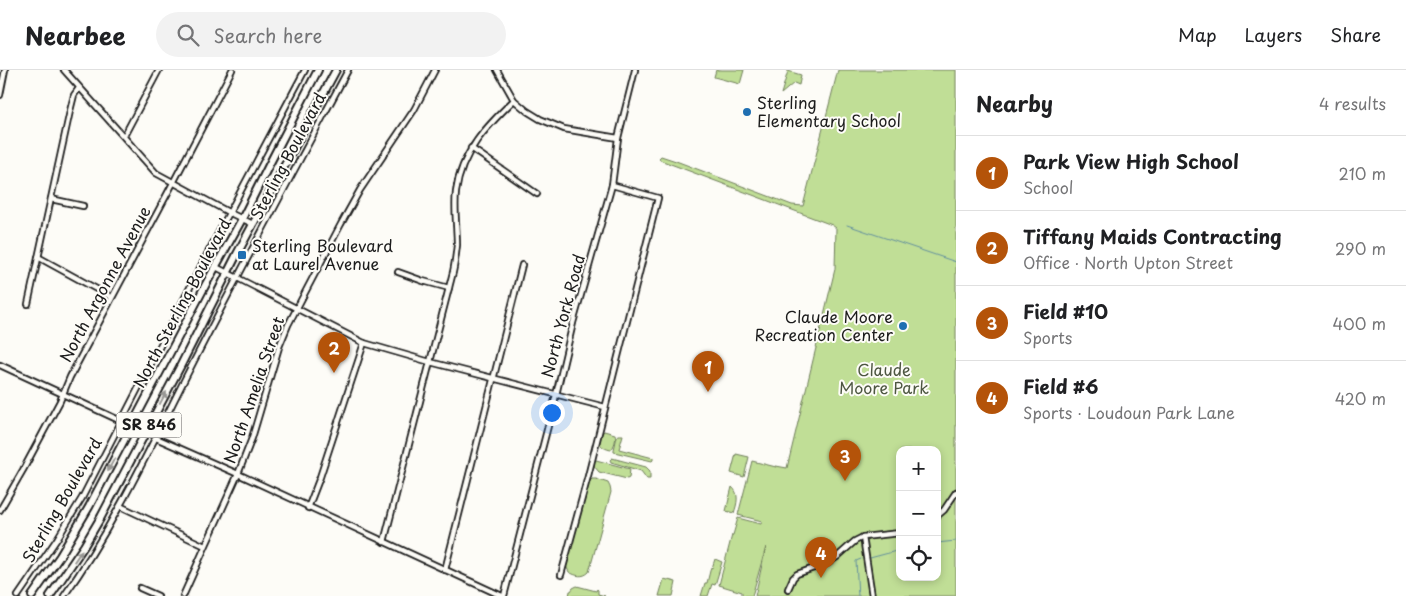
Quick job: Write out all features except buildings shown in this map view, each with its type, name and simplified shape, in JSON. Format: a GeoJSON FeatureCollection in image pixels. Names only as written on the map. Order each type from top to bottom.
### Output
{"type":"FeatureCollection","features":[{"type":"Feature","properties":{"kind":"main road","name":"North Sterling Boulevard"},"geometry":{"type":"LineString","coordinates":[[32,596],[60,556],[89,507],[242,219],[318,70]]}},
{"type":"Feature","properties":{"kind":"main road","name":"North Sterling Boulevard"},"geometry":{"type":"LineString","coordinates":[[50,596],[101,517],[227,273],[336,70]]}},
{"type":"Feature","properties":{"kind":"street"},"geometry":{"type":"LineString","coordinates":[[0,94],[5,70]]}},
{"type":"Feature","properties":{"kind":"street"},"geometry":{"type":"LineString","coordinates":[[64,70],[156,173],[253,224]]}},
{"type":"Feature","properties":{"kind":"street"},"geometry":{"type":"LineString","coordinates":[[124,136],[159,70]]}},
{"type":"Feature","properties":{"kind":"street","name":"North Argonne Avenue"},"geometry":{"type":"LineString","coordinates":[[0,510],[24,470],[111,297],[232,70]]}},
{"type":"Feature","properties":{"kind":"street","name":"Sterling Boulevard"},"geometry":{"type":"LineString","coordinates":[[18,596],[41,564],[82,498],[306,70]]}},
{"type":"Feature","properties":{"kind":"street","name":"Sterling Boulevard"},"geometry":{"type":"LineString","coordinates":[[64,596],[91,556],[120,506],[237,278],[348,70]]}},
{"type":"Feature","properties":{"kind":"street","name":"North Amelia Street"},"geometry":{"type":"LineString","coordinates":[[183,596],[238,474],[252,438],[278,347],[296,309],[360,190],[414,110],[436,70]]}},
{"type":"Feature","properties":{"kind":"street"},"geometry":{"type":"LineString","coordinates":[[497,70],[514,100],[540,119],[564,129],[618,138]]}},
{"type":"Feature","properties":{"kind":"street","name":"North York Road"},"geometry":{"type":"LineString","coordinates":[[503,596],[573,323],[612,185],[618,138],[636,70]]}},
{"type":"Feature","properties":{"kind":"street"},"geometry":{"type":"LineString","coordinates":[[28,304],[70,111],[74,95],[79,88]]}},
{"type":"Feature","properties":{"kind":"street"},"geometry":{"type":"LineString","coordinates":[[384,542],[450,288],[457,247],[456,192],[460,171],[471,148],[488,125],[514,100]]}},
{"type":"Feature","properties":{"kind":"street"},"geometry":{"type":"LineString","coordinates":[[471,148],[537,194]]}},
{"type":"Feature","properties":{"kind":"street"},"geometry":{"type":"LineString","coordinates":[[561,575],[658,198],[612,185]]}},
{"type":"Feature","properties":{"kind":"street"},"geometry":{"type":"LineString","coordinates":[[51,199],[83,206]]}},
{"type":"Feature","properties":{"kind":"street"},"geometry":{"type":"LineString","coordinates":[[38,257],[111,297]]}},
{"type":"Feature","properties":{"kind":"street"},"geometry":{"type":"LineString","coordinates":[[445,570],[522,265]]}},
{"type":"Feature","properties":{"kind":"street"},"geometry":{"type":"LineString","coordinates":[[216,267],[364,343],[493,379],[605,407]]}},
{"type":"Feature","properties":{"kind":"street"},"geometry":{"type":"LineString","coordinates":[[398,272],[450,288]]}},
{"type":"Feature","properties":{"kind":"street"},"geometry":{"type":"LineString","coordinates":[[308,508],[326,461],[364,343]]}},
{"type":"Feature","properties":{"kind":"street"},"geometry":{"type":"LineString","coordinates":[[0,365],[121,421]]}},
{"type":"Feature","properties":{"kind":"street"},"geometry":{"type":"LineString","coordinates":[[156,438],[503,596]]}},
{"type":"Feature","properties":{"kind":"street"},"geometry":{"type":"LineString","coordinates":[[941,513],[956,492]]}},
{"type":"Feature","properties":{"kind":"street"},"geometry":{"type":"LineString","coordinates":[[120,506],[206,546]]}},
{"type":"Feature","properties":{"kind":"street"},"geometry":{"type":"LineString","coordinates":[[788,589],[797,574],[828,563],[855,541],[863,538],[896,534]]}},
{"type":"Feature","properties":{"kind":"street"},"geometry":{"type":"LineString","coordinates":[[863,538],[872,596]]}},
{"type":"Feature","properties":{"kind":"street"},"geometry":{"type":"LineString","coordinates":[[140,588],[158,596]]}},
{"type":"Feature","properties":{"kind":"green space"},"geometry":{"type":"Polygon","coordinates":[[[716,70],[744,70],[740,84],[714,77],[716,70]]]}},
{"type":"Feature","properties":{"kind":"green space","name":"Claude Moore Park"},"geometry":{"type":"Polygon","coordinates":[[[838,70],[956,70],[956,596],[755,596],[766,547],[752,596],[742,596],[742,592],[719,585],[738,518],[761,524],[762,521],[738,515],[752,461],[787,468],[835,269],[836,228],[659,158],[661,156],[676,161],[792,205],[803,206],[838,70]]]}},
{"type":"Feature","properties":{"kind":"green space"},"geometry":{"type":"Polygon","coordinates":[[[788,71],[801,75],[799,85],[794,83],[781,94],[788,71]]]}},
{"type":"Feature","properties":{"kind":"green space"},"geometry":{"type":"Polygon","coordinates":[[[604,431],[615,434],[615,442],[611,450],[604,448],[600,444],[599,441],[604,431]]]}},
{"type":"Feature","properties":{"kind":"green space"},"geometry":{"type":"Polygon","coordinates":[[[623,435],[619,449],[653,458],[653,460],[614,452],[617,436],[623,435]]]}},
{"type":"Feature","properties":{"kind":"green space"},"geometry":{"type":"Polygon","coordinates":[[[736,454],[749,457],[744,477],[731,473],[736,454]]]}},
{"type":"Feature","properties":{"kind":"green space"},"geometry":{"type":"Polygon","coordinates":[[[612,458],[646,467],[650,471],[650,479],[647,479],[641,471],[611,462],[612,458]]]}},
{"type":"Feature","properties":{"kind":"green space"},"geometry":{"type":"Polygon","coordinates":[[[594,461],[630,469],[629,478],[599,472],[594,466],[594,461]]]}},
{"type":"Feature","properties":{"kind":"green space"},"geometry":{"type":"Polygon","coordinates":[[[592,479],[608,483],[611,492],[589,572],[579,576],[569,572],[566,566],[588,483],[592,479]]]}},
{"type":"Feature","properties":{"kind":"green space"},"geometry":{"type":"Polygon","coordinates":[[[732,487],[737,496],[734,513],[726,511],[732,487]]]}},
{"type":"Feature","properties":{"kind":"green space"},"geometry":{"type":"Polygon","coordinates":[[[715,559],[722,562],[715,585],[712,584],[708,596],[701,596],[705,583],[707,583],[715,559]]]}},
{"type":"Feature","properties":{"kind":"green space"},"geometry":{"type":"Polygon","coordinates":[[[664,579],[676,582],[673,596],[659,596],[664,579]]]}},
{"type":"Feature","properties":{"kind":"green space"},"geometry":{"type":"Polygon","coordinates":[[[577,586],[596,591],[597,589],[598,594],[605,596],[569,596],[570,591],[577,586]]]}},
{"type":"Feature","properties":{"kind":"waterway"},"geometry":{"type":"LineString","coordinates":[[847,225],[956,262]]}},
{"type":"Feature","properties":{"kind":"waterway"},"geometry":{"type":"LineString","coordinates":[[941,543],[956,541]]}},
{"type":"Feature","properties":{"kind":"waterway"},"geometry":{"type":"LineString","coordinates":[[870,558],[896,551]]}},
{"type":"Feature","properties":{"kind":"waterway"},"geometry":{"type":"LineString","coordinates":[[858,596],[856,561],[861,559]]}},
{"type":"Feature","properties":{"kind":"place","name":"Sterling Elementary School"},"geometry":{"type":"Point","coordinates":[747,112]}},
{"type":"Feature","properties":{"kind":"place","name":"Sterling Boulevard at Laurel Avenue"},"geometry":{"type":"Point","coordinates":[242,255]}},
{"type":"Feature","properties":{"kind":"place","name":"Claude Moore Recreation Center"},"geometry":{"type":"Point","coordinates":[903,326]}},
{"type":"Feature","properties":{"kind":"place","name":"Tiffany Maids Contracting"},"geometry":{"type":"Point","coordinates":[334,373]}},
{"type":"Feature","properties":{"kind":"place","name":"Park View High School"},"geometry":{"type":"Point","coordinates":[708,392]}},
{"type":"Feature","properties":{"kind":"place","name":"Field #10"},"geometry":{"type":"Point","coordinates":[845,481]}},
{"type":"Feature","properties":{"kind":"place","name":"Field #6"},"geometry":{"type":"Point","coordinates":[821,578]}}]}
